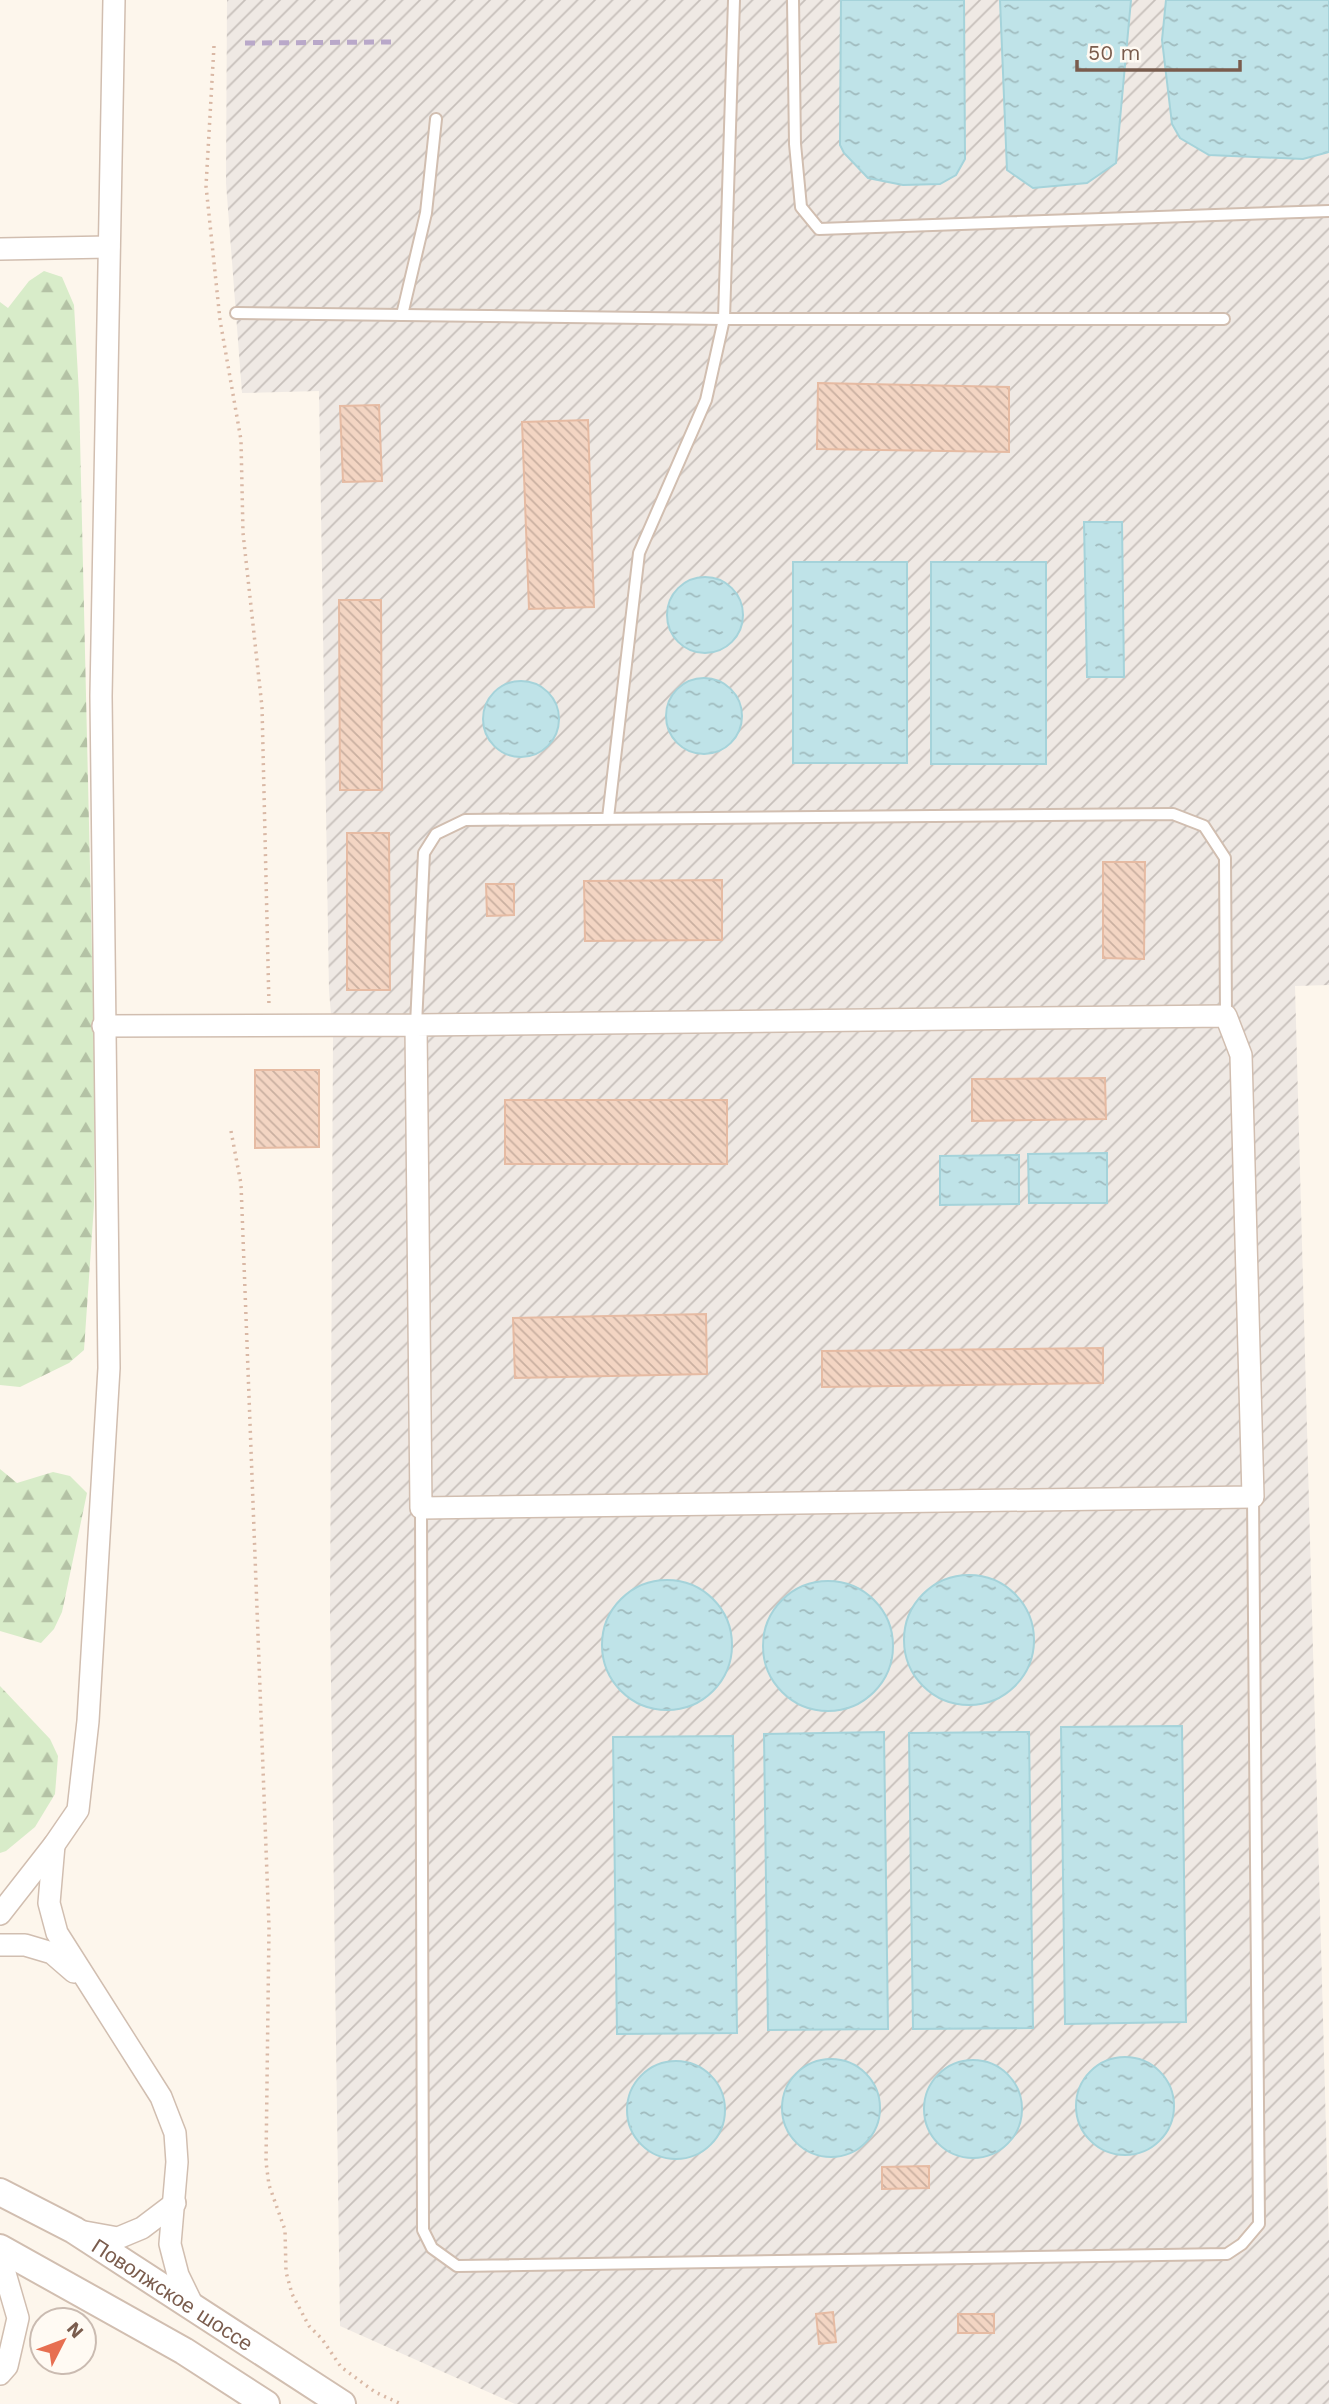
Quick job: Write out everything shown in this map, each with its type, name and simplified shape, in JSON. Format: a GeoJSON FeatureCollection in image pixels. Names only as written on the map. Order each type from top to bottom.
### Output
{"type":"FeatureCollection","features":[{"type":"Feature","properties":{"kind":"street"},"geometry":{"type":"LineString","coordinates":[[0,1914],[78,1810],[88,1721],[109,1368],[101,696],[114,0]]}},
{"type":"Feature","properties":{"kind":"street"},"geometry":{"type":"LineString","coordinates":[[0,249],[109,247]]}},
{"type":"Feature","properties":{"kind":"street"},"geometry":{"type":"LineString","coordinates":[[103,1026],[416,1026],[1226,1016],[1241,1055],[1252,1497],[421,1508],[416,1026]]}},
{"type":"Feature","properties":{"kind":"street"},"geometry":{"type":"LineString","coordinates":[[54,1845],[49,1903],[57,1933],[161,2097],[175,2133],[177,2162],[170,2245],[178,2275],[195,2310]]}},
{"type":"Feature","properties":{"kind":"street"},"geometry":{"type":"LineString","coordinates":[[0,1945],[25,1945],[52,1953],[89,1985]]}},
{"type":"Feature","properties":{"kind":"street","name":"Поволжское шоссе"},"geometry":{"type":"LineString","coordinates":[[0,2192],[74,2230],[342,2404]]}},
{"type":"Feature","properties":{"kind":"street"},"geometry":{"type":"LineString","coordinates":[[74,2230],[118,2238],[142,2228],[174,2203]]}},
{"type":"Feature","properties":{"kind":"street","name":"Поволжское шоссе"},"geometry":{"type":"LineString","coordinates":[[0,2248],[184,2351],[266,2404]]}},
{"type":"Feature","properties":{"kind":"street"},"geometry":{"type":"LineString","coordinates":[[0,2256],[18,2318],[7,2366],[0,2374]]}},
{"type":"Feature","properties":{"kind":"lane"},"geometry":{"type":"LineString","coordinates":[[608,818],[639,553],[706,400],[724,319],[734,0]]}},
{"type":"Feature","properties":{"kind":"lane"},"geometry":{"type":"LineString","coordinates":[[793,0],[795,144],[801,207],[820,229],[1329,211]]}},
{"type":"Feature","properties":{"kind":"lane"},"geometry":{"type":"LineString","coordinates":[[402,315],[426,212],[436,119]]}},
{"type":"Feature","properties":{"kind":"lane"},"geometry":{"type":"LineString","coordinates":[[236,313],[724,319],[1224,319]]}},
{"type":"Feature","properties":{"kind":"lane"},"geometry":{"type":"LineString","coordinates":[[416,1026],[424,853],[436,834],[465,820],[608,818],[1173,814],[1204,826],[1225,858],[1226,1016]]}},
{"type":"Feature","properties":{"kind":"lane"},"geometry":{"type":"LineString","coordinates":[[421,1508],[423,2230],[432,2248],[457,2266],[1227,2254],[1242,2244],[1259,2224],[1252,1497]]}},
{"type":"Feature","properties":{"kind":"path"},"geometry":{"type":"LineString","coordinates":[[214,46],[205,186],[220,320],[242,440],[243,533],[262,707],[270,1026]]}},
{"type":"Feature","properties":{"kind":"path"},"geometry":{"type":"LineString","coordinates":[[231,1131],[241,1184],[268,1886],[267,2174],[285,2230],[286,2272],[292,2294],[309,2326],[322,2339],[341,2367],[375,2392],[401,2404]]}},
{"type":"Feature","properties":{"kind":"shaded area"},"geometry":{"type":"Polygon","coordinates":[[[227,0],[1329,0],[1329,985],[1295,986],[1329,2241],[1329,2404],[515,2404],[340,2326],[330,1611],[333,1037],[329,991],[319,391],[242,393],[226,183],[227,0]]]}},
{"type":"Feature","properties":{"kind":"green space"},"geometry":{"type":"Polygon","coordinates":[[[44,271],[62,277],[74,305],[79,394],[95,1082],[94,1205],[84,1350],[69,1363],[20,1387],[0,1385],[0,302],[8,308],[29,281],[44,271]]]}},
{"type":"Feature","properties":{"kind":"green space"},"geometry":{"type":"Polygon","coordinates":[[[0,1469],[17,1483],[53,1472],[70,1476],[87,1493],[62,1612],[54,1629],[41,1643],[0,1631],[0,1469]]]}},
{"type":"Feature","properties":{"kind":"green space"},"geometry":{"type":"Polygon","coordinates":[[[0,1686],[50,1739],[58,1756],[55,1794],[35,1827],[0,1853],[0,1686]]]}},
{"type":"Feature","properties":{"kind":"water"},"geometry":{"type":"Polygon","coordinates":[[[841,0],[964,0],[965,159],[956,175],[940,184],[903,185],[868,178],[844,153],[840,145],[841,0]]]}},
{"type":"Feature","properties":{"kind":"water"},"geometry":{"type":"Polygon","coordinates":[[[1000,0],[1131,0],[1116,163],[1087,183],[1033,188],[1007,170],[1000,0]]]}},
{"type":"Feature","properties":{"kind":"water"},"geometry":{"type":"Polygon","coordinates":[[[1166,0],[1329,0],[1329,152],[1303,159],[1209,155],[1180,138],[1172,124],[1162,40],[1166,0]]]}},
{"type":"Feature","properties":{"kind":"water"},"geometry":{"type":"Polygon","coordinates":[[[1084,522],[1122,522],[1124,677],[1087,677],[1084,522]]]}},
{"type":"Feature","properties":{"kind":"water"},"geometry":{"type":"Polygon","coordinates":[[[793,562],[907,562],[907,763],[793,763],[793,562]]]}},
{"type":"Feature","properties":{"kind":"water"},"geometry":{"type":"Polygon","coordinates":[[[931,562],[1046,562],[1046,764],[931,764],[931,562]]]}},
{"type":"Feature","properties":{"kind":"water"},"geometry":{"type":"Polygon","coordinates":[[[698,577],[712,577],[726,583],[737,594],[743,615],[740,630],[732,642],[712,653],[698,653],[684,647],[673,636],[667,622],[667,608],[673,594],[684,583],[698,577]]]}},
{"type":"Feature","properties":{"kind":"water"},"geometry":{"type":"Polygon","coordinates":[[[697,678],[711,678],[725,684],[736,695],[742,716],[739,731],[731,743],[711,754],[697,754],[683,748],[672,737],[666,723],[666,709],[672,695],[683,684],[697,678]]]}},
{"type":"Feature","properties":{"kind":"water"},"geometry":{"type":"Polygon","coordinates":[[[514,681],[528,681],[542,687],[553,698],[559,719],[556,734],[548,746],[528,757],[514,757],[500,751],[489,740],[483,726],[483,712],[489,698],[500,687],[514,681]]]}},
{"type":"Feature","properties":{"kind":"water"},"geometry":{"type":"Polygon","coordinates":[[[1107,1153],[1107,1203],[1029,1203],[1028,1154],[1107,1153]]]}},
{"type":"Feature","properties":{"kind":"water"},"geometry":{"type":"Polygon","coordinates":[[[1019,1155],[1019,1204],[940,1205],[940,1156],[1019,1155]]]}},
{"type":"Feature","properties":{"kind":"water"},"geometry":{"type":"Polygon","coordinates":[[[969,1575],[994,1580],[1015,1594],[1029,1615],[1034,1640],[1029,1665],[1015,1686],[994,1700],[969,1705],[944,1700],[923,1686],[909,1665],[904,1640],[909,1615],[923,1594],[944,1580],[969,1575]]]}},
{"type":"Feature","properties":{"kind":"water"},"geometry":{"type":"Polygon","coordinates":[[[667,1580],[692,1585],[713,1599],[727,1620],[732,1645],[727,1670],[713,1691],[692,1705],[667,1710],[642,1705],[621,1691],[607,1670],[602,1645],[607,1620],[621,1599],[642,1585],[667,1580]]]}},
{"type":"Feature","properties":{"kind":"water"},"geometry":{"type":"Polygon","coordinates":[[[828,1581],[853,1586],[874,1600],[888,1621],[893,1646],[888,1671],[874,1692],[853,1706],[828,1711],[803,1706],[782,1692],[768,1671],[763,1646],[768,1621],[782,1600],[803,1586],[828,1581]]]}},
{"type":"Feature","properties":{"kind":"water"},"geometry":{"type":"Polygon","coordinates":[[[1182,1726],[1186,2022],[1065,2024],[1061,1727],[1182,1726]]]}},
{"type":"Feature","properties":{"kind":"water"},"geometry":{"type":"Polygon","coordinates":[[[884,1732],[888,2029],[768,2030],[764,1734],[884,1732]]]}},
{"type":"Feature","properties":{"kind":"water"},"geometry":{"type":"Polygon","coordinates":[[[1029,1732],[1033,2028],[913,2029],[909,1733],[1029,1732]]]}},
{"type":"Feature","properties":{"kind":"water"},"geometry":{"type":"Polygon","coordinates":[[[733,1736],[737,2033],[617,2034],[613,1737],[733,1736]]]}},
{"type":"Feature","properties":{"kind":"water"},"geometry":{"type":"Polygon","coordinates":[[[1125,2057],[1144,2060],[1160,2071],[1171,2087],[1174,2106],[1171,2125],[1160,2141],[1144,2152],[1125,2155],[1106,2152],[1090,2141],[1079,2125],[1076,2106],[1079,2087],[1090,2071],[1106,2060],[1125,2057]]]}},
{"type":"Feature","properties":{"kind":"water"},"geometry":{"type":"Polygon","coordinates":[[[831,2059],[850,2062],[866,2073],[877,2089],[880,2108],[877,2127],[866,2143],[850,2154],[831,2157],[812,2154],[796,2143],[785,2127],[782,2108],[785,2089],[796,2073],[812,2062],[831,2059]]]}},
{"type":"Feature","properties":{"kind":"water"},"geometry":{"type":"Polygon","coordinates":[[[973,2060],[992,2063],[1008,2074],[1019,2090],[1022,2109],[1019,2128],[1008,2144],[992,2155],[973,2158],[954,2155],[938,2144],[927,2128],[924,2109],[927,2090],[938,2074],[954,2063],[973,2060]]]}},
{"type":"Feature","properties":{"kind":"water"},"geometry":{"type":"Polygon","coordinates":[[[676,2061],[695,2064],[711,2075],[722,2091],[725,2110],[722,2129],[711,2145],[695,2156],[676,2159],[657,2156],[641,2145],[630,2129],[627,2110],[630,2091],[641,2075],[657,2064],[676,2061]]]}},
{"type":"Feature","properties":{"kind":"building"},"geometry":{"type":"Polygon","coordinates":[[[818,383],[1009,387],[1009,452],[817,449],[818,383]]]}},
{"type":"Feature","properties":{"kind":"building"},"geometry":{"type":"Polygon","coordinates":[[[379,405],[382,481],[343,482],[340,406],[379,405]]]}},
{"type":"Feature","properties":{"kind":"building"},"geometry":{"type":"Polygon","coordinates":[[[588,420],[594,607],[529,609],[522,422],[588,420]]]}},
{"type":"Feature","properties":{"kind":"building"},"geometry":{"type":"Polygon","coordinates":[[[339,600],[381,600],[382,790],[340,790],[339,600]]]}},
{"type":"Feature","properties":{"kind":"building"},"geometry":{"type":"Polygon","coordinates":[[[347,833],[389,833],[390,990],[347,990],[347,833]]]}},
{"type":"Feature","properties":{"kind":"building"},"geometry":{"type":"Polygon","coordinates":[[[1103,862],[1145,862],[1144,959],[1103,958],[1103,862]]]}},
{"type":"Feature","properties":{"kind":"building"},"geometry":{"type":"Polygon","coordinates":[[[722,880],[722,940],[585,941],[584,881],[722,880]]]}},
{"type":"Feature","properties":{"kind":"building"},"geometry":{"type":"Polygon","coordinates":[[[486,884],[514,884],[514,915],[487,916],[486,884]]]}},
{"type":"Feature","properties":{"kind":"building"},"geometry":{"type":"Polygon","coordinates":[[[255,1070],[319,1070],[319,1147],[255,1148],[255,1070]]]}},
{"type":"Feature","properties":{"kind":"building"},"geometry":{"type":"Polygon","coordinates":[[[1105,1078],[1106,1119],[972,1121],[972,1079],[1105,1078]]]}},
{"type":"Feature","properties":{"kind":"building"},"geometry":{"type":"Polygon","coordinates":[[[505,1100],[727,1100],[727,1164],[505,1164],[505,1100]]]}},
{"type":"Feature","properties":{"kind":"building"},"geometry":{"type":"Polygon","coordinates":[[[706,1314],[707,1374],[515,1378],[513,1318],[706,1314]]]}},
{"type":"Feature","properties":{"kind":"building"},"geometry":{"type":"Polygon","coordinates":[[[1103,1348],[1103,1383],[822,1387],[822,1351],[1103,1348]]]}},
{"type":"Feature","properties":{"kind":"building"},"geometry":{"type":"Polygon","coordinates":[[[929,2166],[929,2188],[882,2189],[882,2167],[929,2166]]]}},
{"type":"Feature","properties":{"kind":"building"},"geometry":{"type":"Polygon","coordinates":[[[833,2312],[836,2342],[819,2344],[816,2314],[833,2312]]]}},
{"type":"Feature","properties":{"kind":"building"},"geometry":{"type":"Polygon","coordinates":[[[958,2314],[994,2314],[994,2333],[958,2333],[958,2314]]]}},
{"type":"Feature","properties":{"kind":"railway"},"geometry":{"type":"LineString","coordinates":[[245,43],[392,42]]}}]}
